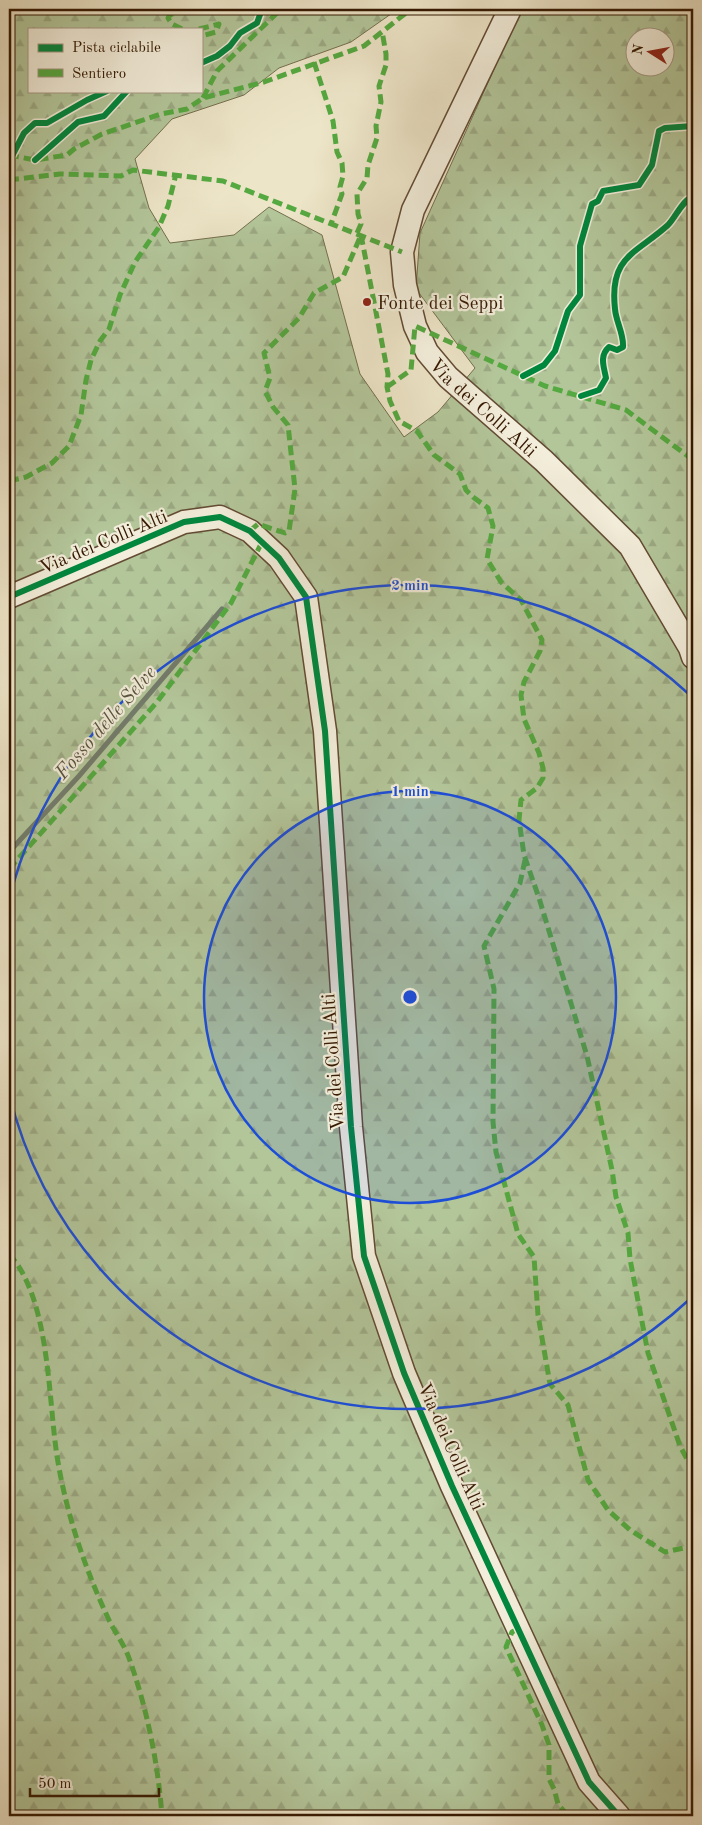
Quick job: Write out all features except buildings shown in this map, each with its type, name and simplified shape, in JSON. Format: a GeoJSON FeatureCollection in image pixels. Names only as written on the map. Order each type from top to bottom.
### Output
{"type":"FeatureCollection","features":[{"type":"Feature","properties":{"kind":"street","name":"Via dei Colli Alti"},"geometry":{"type":"LineString","coordinates":[[510,9],[413,210],[402,252],[405,285],[415,326],[427,352],[448,377],[544,460],[630,546],[690,648],[693,657]]}},
{"type":"Feature","properties":{"kind":"street","name":"Via dei Colli Alti"},"geometry":{"type":"LineString","coordinates":[[9,597],[184,522],[220,516],[250,531],[280,558],[306,597],[325,731],[350,1117],[364,1256],[404,1374],[452,1486],[589,1782],[619,1816]]}},
{"type":"Feature","properties":{"kind":"green space"},"geometry":{"type":"Polygon","coordinates":[[[9,9],[398,9],[351,42],[279,68],[244,95],[172,119],[135,159],[149,208],[170,243],[234,235],[269,207],[322,235],[360,374],[404,437],[438,412],[475,368],[416,289],[420,233],[509,36],[494,9],[693,9],[693,1816],[9,1816],[9,9]]]}},
{"type":"Feature","properties":{"kind":"waterway","name":"Fosso delle Selve"},"geometry":{"type":"LineString","coordinates":[[9,852],[79,776],[222,609]]}},
{"type":"Feature","properties":{"kind":"marked path"},"geometry":{"type":"LineString","coordinates":[[180,28],[172,24],[168,18],[170,15],[185,9]]}},
{"type":"Feature","properties":{"kind":"marked path"},"geometry":{"type":"LineString","coordinates":[[203,98],[217,71],[281,9]]}},
{"type":"Feature","properties":{"kind":"marked path"},"geometry":{"type":"LineString","coordinates":[[9,155],[35,160],[67,155],[74,149],[102,134],[161,114],[187,109],[203,98],[264,82],[364,46],[411,9]]}},
{"type":"Feature","properties":{"kind":"marked path"},"geometry":{"type":"LineString","coordinates":[[202,28],[219,24],[216,32],[202,36]]}},
{"type":"Feature","properties":{"kind":"marked path"},"geometry":{"type":"LineString","coordinates":[[357,233],[361,224],[358,214],[357,194],[367,178],[368,165],[377,138],[376,126],[381,102],[379,86],[386,65],[382,31]]}},
{"type":"Feature","properties":{"kind":"marked path"},"geometry":{"type":"LineString","coordinates":[[314,62],[333,121],[337,152],[342,163],[343,176],[340,187],[342,194],[331,224]]}},
{"type":"Feature","properties":{"kind":"marked path"},"geometry":{"type":"LineString","coordinates":[[9,180],[60,174],[121,176],[133,170],[223,181],[402,252]]}},
{"type":"Feature","properties":{"kind":"marked path"},"geometry":{"type":"LineString","coordinates":[[9,481],[26,477],[52,463],[69,446],[81,415],[91,360],[100,341],[109,329],[120,295],[135,262],[159,227],[168,206],[176,174]]}},
{"type":"Feature","properties":{"kind":"marked path"},"geometry":{"type":"LineString","coordinates":[[361,235],[388,374],[387,387],[390,401],[399,421],[417,431],[434,455],[460,474],[466,490],[488,508],[493,526],[487,559],[501,582],[521,600],[542,640],[540,651],[524,682],[521,695],[524,719],[539,753],[543,768],[543,778],[537,788],[521,800],[519,820],[524,855],[587,1056],[612,1170],[616,1197],[628,1233],[630,1259],[648,1353],[680,1446],[693,1470]]}},
{"type":"Feature","properties":{"kind":"marked path"},"geometry":{"type":"LineString","coordinates":[[250,531],[258,524],[285,533],[289,531],[295,489],[288,425],[273,407],[265,391],[270,378],[264,353],[299,318],[314,293],[343,277],[361,235]]}},
{"type":"Feature","properties":{"kind":"marked path"},"geometry":{"type":"LineString","coordinates":[[387,387],[411,370],[415,326],[545,386],[626,410],[693,460]]}},
{"type":"Feature","properties":{"kind":"marked path"},"geometry":{"type":"LineString","coordinates":[[9,869],[157,702],[231,603],[262,542]]}},
{"type":"Feature","properties":{"kind":"marked path"},"geometry":{"type":"LineString","coordinates":[[525,860],[520,883],[484,946],[494,989],[493,1122],[496,1152],[518,1234],[534,1257],[538,1315],[550,1384],[568,1405],[588,1480],[608,1510],[630,1530],[665,1552],[693,1546]]}},
{"type":"Feature","properties":{"kind":"marked path"},"geometry":{"type":"LineString","coordinates":[[9,1254],[22,1273],[33,1296],[45,1350],[57,1456],[65,1498],[91,1579],[108,1618],[127,1653],[141,1696],[151,1736],[162,1816]]}},
{"type":"Feature","properties":{"kind":"marked path"},"geometry":{"type":"LineString","coordinates":[[518,1629],[512,1632],[506,1647],[542,1725],[549,1745],[549,1779],[558,1804],[568,1816]]}},
{"type":"Feature","properties":{"kind":"cycle path"},"geometry":{"type":"LineString","coordinates":[[202,63],[217,56],[230,46],[240,33],[257,23],[262,9]]}},
{"type":"Feature","properties":{"kind":"cycle path"},"geometry":{"type":"LineString","coordinates":[[12,156],[24,133],[35,123],[47,123],[105,92]]}},
{"type":"Feature","properties":{"kind":"cycle path"},"geometry":{"type":"LineString","coordinates":[[35,160],[78,122],[104,116],[126,92]]}},
{"type":"Feature","properties":{"kind":"cycle path"},"geometry":{"type":"LineString","coordinates":[[523,376],[544,365],[555,351],[568,311],[580,295],[580,246],[592,204],[598,201],[603,191],[639,185],[652,165],[659,131],[665,128],[693,126]]}},
{"type":"Feature","properties":{"kind":"cycle path"},"geometry":{"type":"LineString","coordinates":[[581,396],[599,390],[606,378],[603,362],[606,350],[609,347],[617,350],[623,347],[616,314],[614,291],[616,278],[621,267],[627,258],[668,225],[686,201],[693,197]]}},
{"type":"Feature","properties":{"kind":"cycle path"},"geometry":{"type":"LineString","coordinates":[[9,597],[184,522],[220,517],[250,531],[279,558],[306,597],[325,731],[351,1127],[364,1256],[404,1373],[452,1486],[589,1782],[619,1816]]}},
{"type":"Feature","properties":{"kind":"place","name":"Fonte dei Seppi"},"geometry":{"type":"Point","coordinates":[367,302]}}]}
